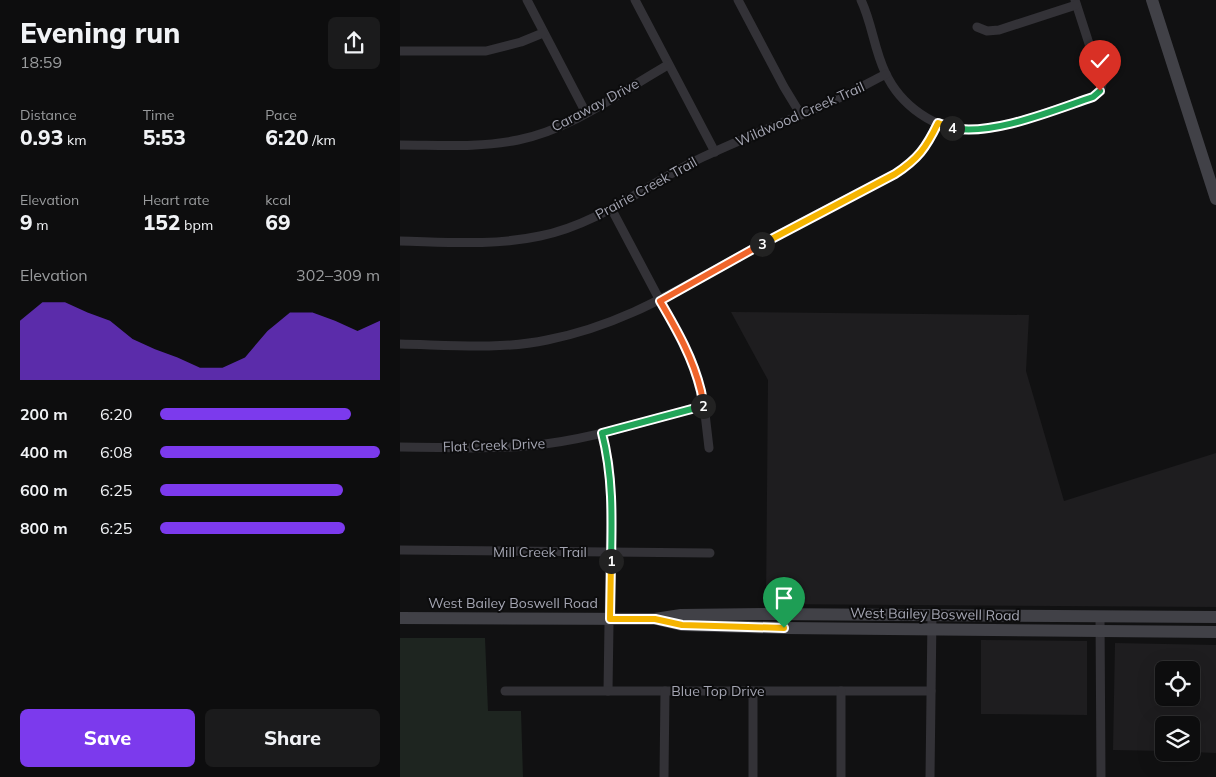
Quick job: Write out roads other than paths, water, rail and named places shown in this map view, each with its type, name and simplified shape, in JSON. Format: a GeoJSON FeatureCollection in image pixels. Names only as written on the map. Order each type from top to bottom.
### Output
{"type":"FeatureCollection","features":[{"type":"Feature","properties":{"kind":"main road"},"geometry":{"type":"LineString","coordinates":[[1152,0],[1216,199]]}},
{"type":"Feature","properties":{"kind":"main road","name":"West Bailey Boswell Road"},"geometry":{"type":"LineString","coordinates":[[400,618],[655,619],[681,614],[1216,617]]}},
{"type":"Feature","properties":{"kind":"main road","name":"West Bailey Boswell Road"},"geometry":{"type":"LineString","coordinates":[[655,619],[682,625],[1216,632]]}},
{"type":"Feature","properties":{"kind":"street"},"geometry":{"type":"LineString","coordinates":[[527,0],[542,33],[586,113]]}},
{"type":"Feature","properties":{"kind":"street"},"geometry":{"type":"LineString","coordinates":[[635,0],[714,152]]}},
{"type":"Feature","properties":{"kind":"street"},"geometry":{"type":"LineString","coordinates":[[738,0],[801,115]]}},
{"type":"Feature","properties":{"kind":"street"},"geometry":{"type":"LineString","coordinates":[[861,0],[879,56],[895,90],[919,113],[938,123],[954,128],[971,130],[992,128],[1093,97],[1100,91],[1102,84],[1076,2],[999,30],[987,30],[977,27]]}},
{"type":"Feature","properties":{"kind":"street"},"geometry":{"type":"LineString","coordinates":[[400,51],[486,50],[521,42],[542,33]]}},
{"type":"Feature","properties":{"kind":"street","name":"Caraway Drive"},"geometry":{"type":"LineString","coordinates":[[400,144],[473,145],[520,140],[562,125],[586,113],[668,65]]}},
{"type":"Feature","properties":{"kind":"street","name":"Wildwood Creek Trail"},"geometry":{"type":"LineString","coordinates":[[714,152],[841,97],[886,74]]}},
{"type":"Feature","properties":{"kind":"street"},"geometry":{"type":"LineString","coordinates":[[400,344],[503,345],[546,341],[608,324],[660,301],[730,261],[895,174],[910,164],[920,154],[929,142],[938,123]]}},
{"type":"Feature","properties":{"kind":"street","name":"Prairie Creek Trail"},"geometry":{"type":"LineString","coordinates":[[400,241],[493,242],[518,240],[568,229],[612,210],[658,182],[714,152]]}},
{"type":"Feature","properties":{"kind":"street"},"geometry":{"type":"LineString","coordinates":[[612,210],[692,361],[704,405],[709,448]]}},
{"type":"Feature","properties":{"kind":"street","name":"Flat Creek Drive"},"geometry":{"type":"LineString","coordinates":[[400,447],[526,446],[577,439],[704,405]]}},
{"type":"Feature","properties":{"kind":"street"},"geometry":{"type":"LineString","coordinates":[[602,433],[609,464],[611,490],[608,691]]}},
{"type":"Feature","properties":{"kind":"street","name":"Mill Creek Trail"},"geometry":{"type":"LineString","coordinates":[[400,550],[710,553]]}},
{"type":"Feature","properties":{"kind":"street"},"geometry":{"type":"LineString","coordinates":[[930,777],[932,616]]}},
{"type":"Feature","properties":{"kind":"street"},"geometry":{"type":"LineString","coordinates":[[1100,616],[1101,777]]}},
{"type":"Feature","properties":{"kind":"street"},"geometry":{"type":"LineString","coordinates":[[664,691],[664,777]]}},
{"type":"Feature","properties":{"kind":"street"},"geometry":{"type":"LineString","coordinates":[[753,691],[753,777]]}},
{"type":"Feature","properties":{"kind":"street"},"geometry":{"type":"LineString","coordinates":[[841,691],[841,777]]}},
{"type":"Feature","properties":{"kind":"street","name":"Blue Top Drive"},"geometry":{"type":"LineString","coordinates":[[505,692],[931,691]]}}]}
